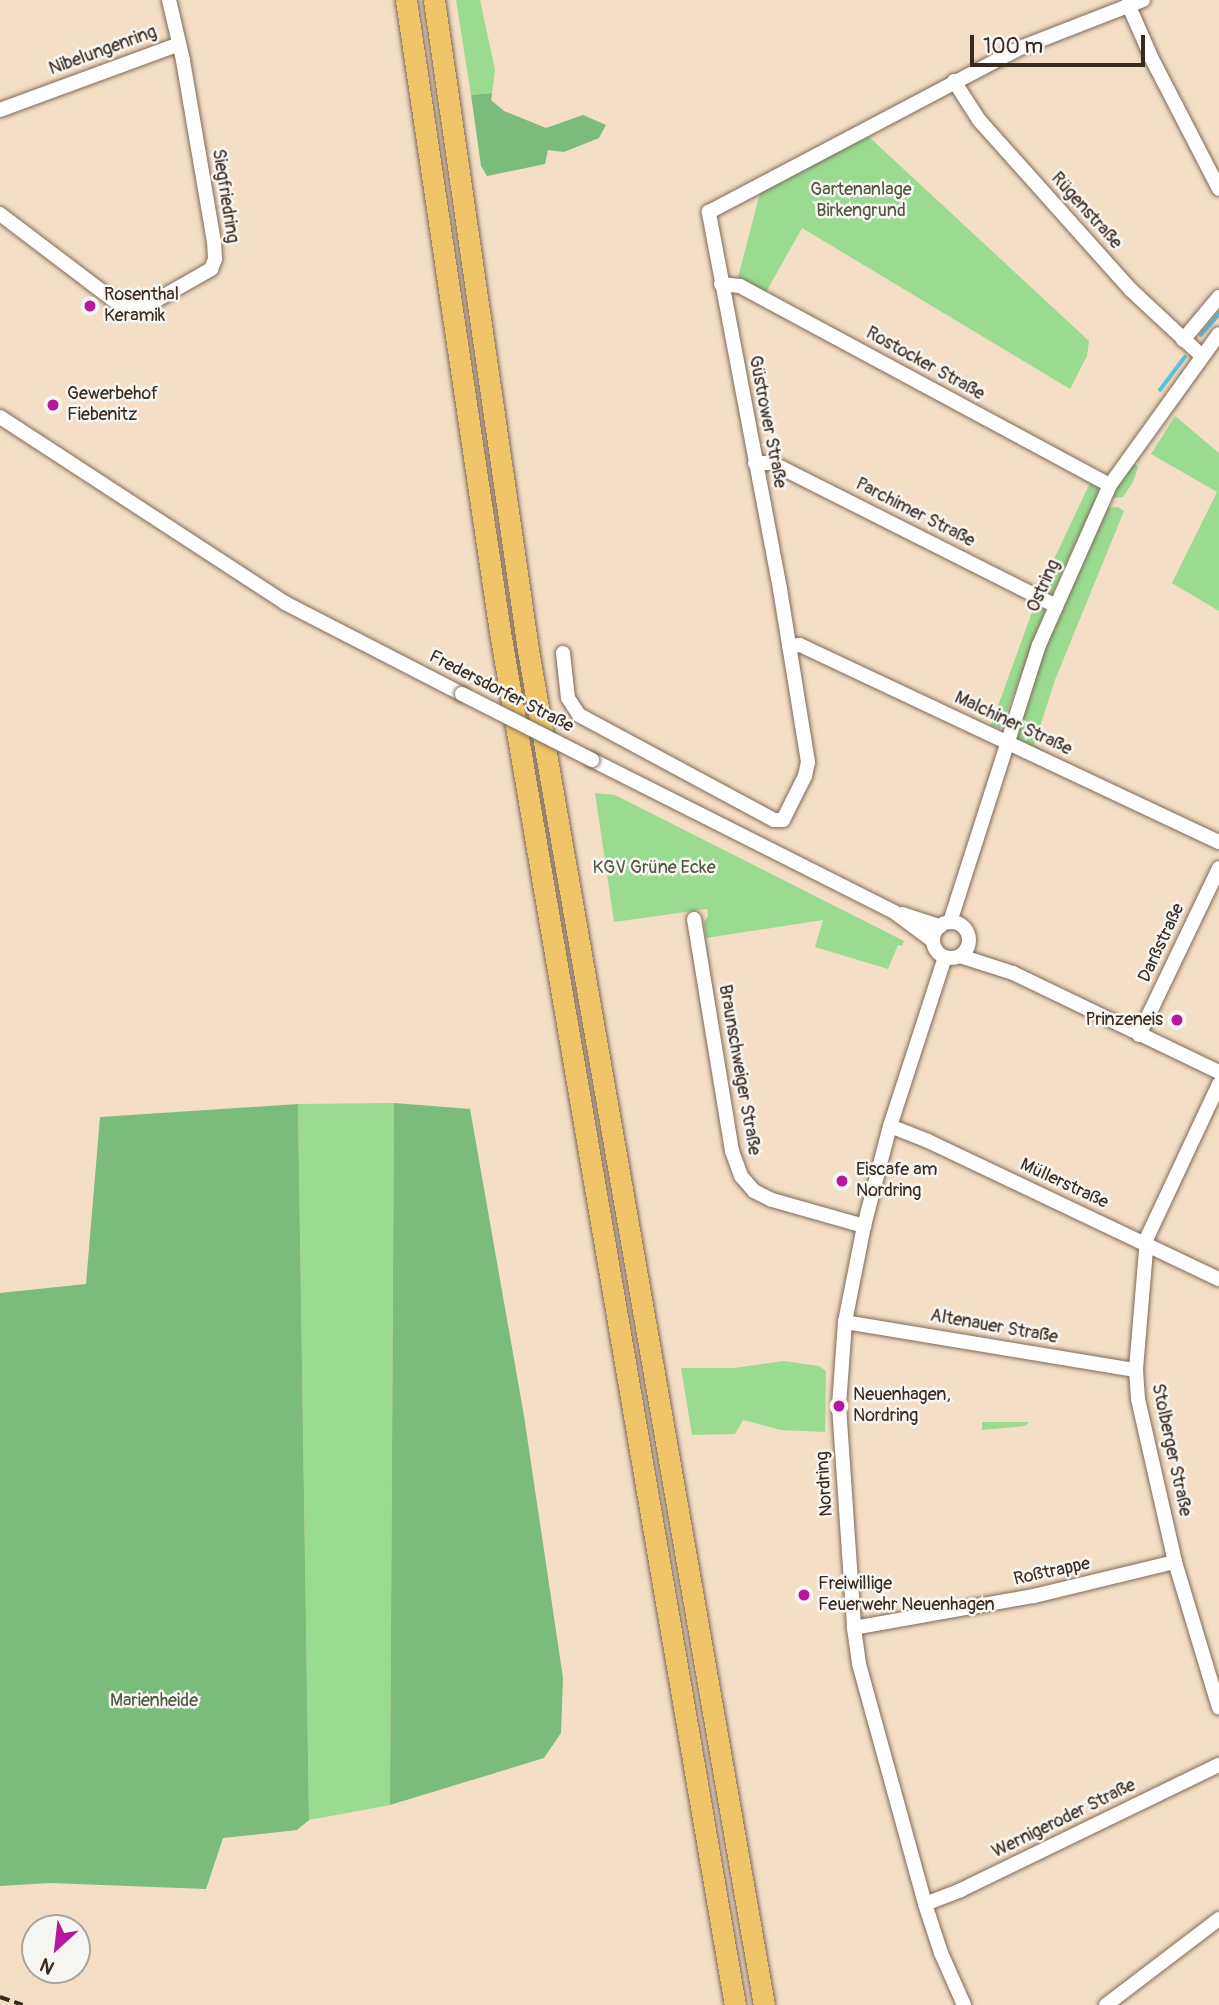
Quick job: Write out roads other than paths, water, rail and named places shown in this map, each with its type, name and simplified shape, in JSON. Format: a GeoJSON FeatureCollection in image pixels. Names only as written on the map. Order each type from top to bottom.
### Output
{"type":"FeatureCollection","features":[{"type":"Feature","properties":{"kind":"highway"},"geometry":{"type":"LineString","coordinates":[[407,0],[502,645],[735,2005]]}},
{"type":"Feature","properties":{"kind":"highway"},"geometry":{"type":"LineString","coordinates":[[434,0],[528,650],[764,2005]]}},
{"type":"Feature","properties":{"kind":"street","name":"Nibelungenring"},"geometry":{"type":"LineString","coordinates":[[0,110],[177,45],[169,0]]}},
{"type":"Feature","properties":{"kind":"street","name":"Güstrower Straße"},"geometry":{"type":"LineString","coordinates":[[563,653],[568,698],[579,715],[774,820],[783,820],[807,769],[789,646],[708,216],[712,207],[1020,48],[1135,2]]}},
{"type":"Feature","properties":{"kind":"street"},"geometry":{"type":"LineString","coordinates":[[1135,2],[1158,72],[1219,189]]}},
{"type":"Feature","properties":{"kind":"street","name":"Siegfriedring"},"geometry":{"type":"LineString","coordinates":[[0,214],[125,309],[148,305],[206,274],[215,259],[214,242],[183,60],[177,45]]}},
{"type":"Feature","properties":{"kind":"street","name":"Rügenstraße"},"geometry":{"type":"LineString","coordinates":[[954,82],[992,134],[1131,290],[1202,356]]}},
{"type":"Feature","properties":{"kind":"street","name":"Rostocker Straße"},"geometry":{"type":"LineString","coordinates":[[721,284],[740,286],[1110,485]]}},
{"type":"Feature","properties":{"kind":"street"},"geometry":{"type":"LineString","coordinates":[[1183,340],[1219,297]]}},
{"type":"Feature","properties":{"kind":"street","name":"Ostring"},"geometry":{"type":"LineString","coordinates":[[950,924],[1006,742],[1056,606],[1110,485],[1219,334]]}},
{"type":"Feature","properties":{"kind":"street","name":"Fredersdorfer Straße"},"geometry":{"type":"LineString","coordinates":[[0,417],[285,603],[894,912],[933,941]]}},
{"type":"Feature","properties":{"kind":"street","name":"Parchimer Straße"},"geometry":{"type":"LineString","coordinates":[[755,463],[772,463],[1056,606]]}},
{"type":"Feature","properties":{"kind":"street","name":"Malchiner Straße"},"geometry":{"type":"LineString","coordinates":[[789,646],[800,645],[1219,842]]}},
{"type":"Feature","properties":{"kind":"street","name":"Darßstraße"},"geometry":{"type":"LineString","coordinates":[[1139,1035],[1219,867]]}},
{"type":"Feature","properties":{"kind":"street","name":"Fredersdorfer Straße"},"geometry":{"type":"LineString","coordinates":[[894,912],[950,924]]}},
{"type":"Feature","properties":{"kind":"street","name":"Braunschweiger Straße"},"geometry":{"type":"LineString","coordinates":[[694,919],[732,1151],[741,1176],[754,1191],[772,1200],[864,1226]]}},
{"type":"Feature","properties":{"kind":"street"},"geometry":{"type":"LineString","coordinates":[[960,956],[969,943],[967,932],[950,924],[933,941],[944,957],[960,956],[1013,973]]}},
{"type":"Feature","properties":{"kind":"street"},"geometry":{"type":"LineString","coordinates":[[969,943],[1013,973],[1219,1072]]}},
{"type":"Feature","properties":{"kind":"street","name":"Nordring"},"geometry":{"type":"LineString","coordinates":[[944,957],[891,1126],[864,1226],[845,1322],[839,1406],[854,1628],[865,1692],[925,1904],[941,1952],[964,2005]]}},
{"type":"Feature","properties":{"kind":"street","name":"Stolberger Straße"},"geometry":{"type":"LineString","coordinates":[[1219,1084],[1151,1226],[1146,1244],[1136,1370],[1138,1399],[1175,1562],[1219,1708]]}},
{"type":"Feature","properties":{"kind":"street","name":"Müllerstraße"},"geometry":{"type":"LineString","coordinates":[[891,1126],[928,1140],[1219,1279]]}},
{"type":"Feature","properties":{"kind":"street","name":"Altenauer Straße"},"geometry":{"type":"LineString","coordinates":[[845,1322],[1136,1370]]}},
{"type":"Feature","properties":{"kind":"street","name":"Roßtrappe"},"geometry":{"type":"LineString","coordinates":[[854,1628],[1034,1596],[1175,1562]]}},
{"type":"Feature","properties":{"kind":"street","name":"Wernigeroder Straße"},"geometry":{"type":"LineString","coordinates":[[925,1904],[961,1890],[1219,1765]]}},
{"type":"Feature","properties":{"kind":"street"},"geometry":{"type":"LineString","coordinates":[[1106,2005],[1219,1919]]}},
{"type":"Feature","properties":{"kind":"waterway"},"geometry":{"type":"LineString","coordinates":[[1201,335],[1219,314]]}},
{"type":"Feature","properties":{"kind":"waterway"},"geometry":{"type":"LineString","coordinates":[[1160,390],[1185,357]]}},
{"type":"Feature","properties":{"kind":"railway"},"geometry":{"type":"LineString","coordinates":[[0,1997],[23,2005]]}},
{"type":"Feature","properties":{"kind":"place","name":"Rosenthal Keramik"},"geometry":{"type":"Point","coordinates":[90,306]}},
{"type":"Feature","properties":{"kind":"place","name":"Gewerbehof Fiebenitz"},"geometry":{"type":"Point","coordinates":[53,405]}},
{"type":"Feature","properties":{"kind":"place","name":"Prinzeneis"},"geometry":{"type":"Point","coordinates":[1177,1020]}},
{"type":"Feature","properties":{"kind":"place","name":"Eiscafe am Nordring"},"geometry":{"type":"Point","coordinates":[842,1181]}},
{"type":"Feature","properties":{"kind":"place","name":"Neuenhagen, Nordring"},"geometry":{"type":"Point","coordinates":[839,1406]}},
{"type":"Feature","properties":{"kind":"place","name":"Freiwillige Feuerwehr Neuenhagen"},"geometry":{"type":"Point","coordinates":[804,1595]}},
{"type":"Feature","properties":{"kind":"park label","name":"Gartenanlage Birkengrund"},"geometry":{"type":"Point","coordinates":[861,201]}},
{"type":"Feature","properties":{"kind":"park label","name":"KGV Grüne Ecke"},"geometry":{"type":"Point","coordinates":[654,868]}},
{"type":"Feature","properties":{"kind":"park label","name":"Marienheide"},"geometry":{"type":"Point","coordinates":[154,1701]}}]}
